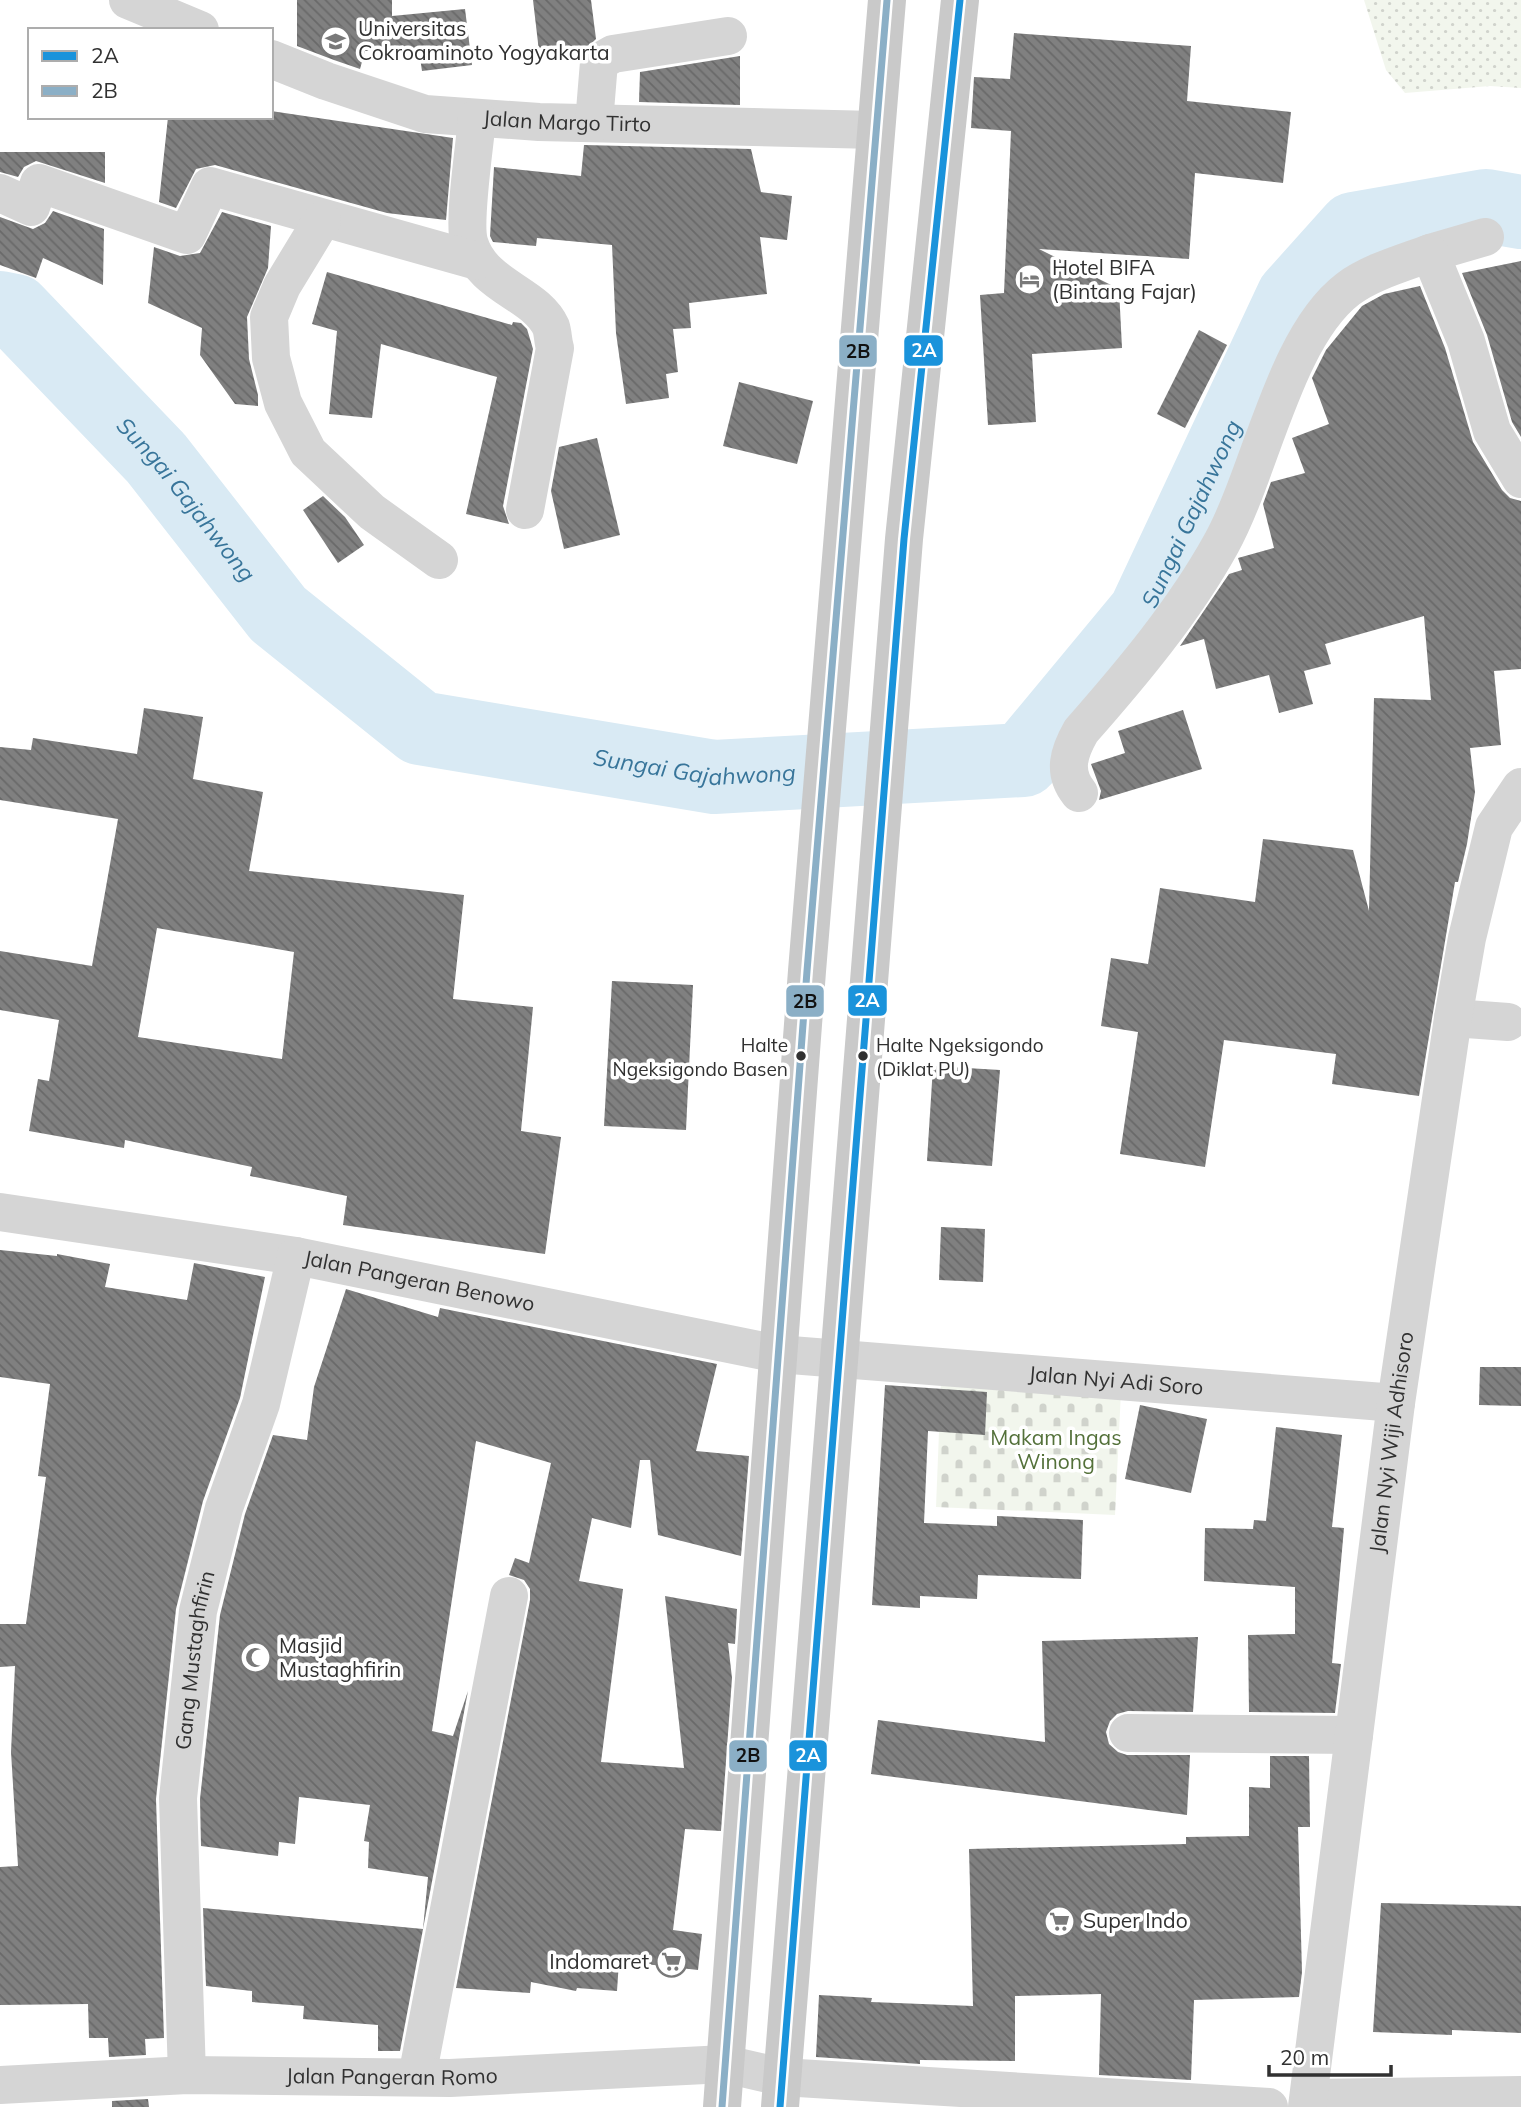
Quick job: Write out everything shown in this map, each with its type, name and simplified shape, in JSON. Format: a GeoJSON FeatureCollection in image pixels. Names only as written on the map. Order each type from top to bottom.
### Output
{"type":"FeatureCollection","features":[{"type":"Feature","properties":{"kind":"main road"},"geometry":{"type":"LineString","coordinates":[[722,2107],[807,971],[887,0]]}},
{"type":"Feature","properties":{"kind":"main road"},"geometry":{"type":"LineString","coordinates":[[781,2092],[904,539],[960,0]]}},
{"type":"Feature","properties":{"kind":"street"},"geometry":{"type":"LineString","coordinates":[[128,0],[195,28]]}},
{"type":"Feature","properties":{"kind":"street"},"geometry":{"type":"LineString","coordinates":[[594,123],[599,62],[613,54],[728,36]]}},
{"type":"Feature","properties":{"kind":"street","name":"Jalan Margo Tirto"},"geometry":{"type":"LineString","coordinates":[[273,60],[326,81],[425,114],[594,123],[875,130]]}},
{"type":"Feature","properties":{"kind":"street"},"geometry":{"type":"LineString","coordinates":[[477,118],[468,240],[477,261],[500,285],[538,310],[551,327],[555,348],[525,510]]}},
{"type":"Feature","properties":{"kind":"street"},"geometry":{"type":"LineString","coordinates":[[0,193],[30,207],[39,183],[187,235],[210,186],[322,220],[477,261]]}},
{"type":"Feature","properties":{"kind":"street"},"geometry":{"type":"LineString","coordinates":[[322,220],[282,286],[269,317],[271,358],[283,403],[307,452],[372,512],[439,560]]}},
{"type":"Feature","properties":{"kind":"street"},"geometry":{"type":"LineString","coordinates":[[1079,793],[1069,776],[1068,760],[1071,748],[1081,731],[1184,603],[1221,544],[1312,329],[1345,292],[1359,282],[1430,253],[1485,237]]}},
{"type":"Feature","properties":{"kind":"street"},"geometry":{"type":"LineString","coordinates":[[1430,253],[1466,341],[1492,431],[1521,479]]}},
{"type":"Feature","properties":{"kind":"street","name":"Jalan Nyi Wiji Adhisoro"},"geometry":{"type":"LineString","coordinates":[[1308,2102],[1396,1403],[1453,1018],[1467,939],[1494,827],[1521,787]]}},
{"type":"Feature","properties":{"kind":"street"},"geometry":{"type":"LineString","coordinates":[[1453,1018],[1508,1022]]}},
{"type":"Feature","properties":{"kind":"street","name":"Jalan Pangeran Benowo"},"geometry":{"type":"LineString","coordinates":[[0,1212],[296,1256],[778,1354],[838,1361]]}},
{"type":"Feature","properties":{"kind":"street","name":"Gang Mustaghfirin"},"geometry":{"type":"LineString","coordinates":[[187,2076],[178,1798],[198,1611],[224,1508],[261,1404],[296,1256]]}},
{"type":"Feature","properties":{"kind":"street","name":"Jalan Nyi Adi Soro"},"geometry":{"type":"LineString","coordinates":[[838,1361],[1396,1403]]}},
{"type":"Feature","properties":{"kind":"street"},"geometry":{"type":"LineString","coordinates":[[436,2087],[509,1596]]}},
{"type":"Feature","properties":{"kind":"street"},"geometry":{"type":"LineString","coordinates":[[1128,1733],[1354,1735]]}},
{"type":"Feature","properties":{"kind":"street","name":"Jalan Pangeran Romo"},"geometry":{"type":"LineString","coordinates":[[0,2085],[96,2093],[187,2076],[436,2087],[725,2064],[781,2092],[1269,2107]]}},
{"type":"Feature","properties":{"kind":"street"},"geometry":{"type":"LineString","coordinates":[[1308,2102],[1509,2099]]}},
{"type":"Feature","properties":{"kind":"green space"},"geometry":{"type":"Polygon","coordinates":[[[1364,0],[1521,0],[1521,88],[1490,86],[1405,93],[1386,70],[1364,0]]]}},
{"type":"Feature","properties":{"kind":"green space","name":"Makam Ingas Winong"},"geometry":{"type":"Polygon","coordinates":[[[941,1382],[1121,1391],[1115,1515],[936,1507],[941,1382]]]}},
{"type":"Feature","properties":{"kind":"building"},"geometry":{"type":"Polygon","coordinates":[[[297,0],[392,0],[392,16],[465,9],[472,65],[422,71],[419,51],[365,51],[360,69],[334,60],[297,46],[297,0]]]}},
{"type":"Feature","properties":{"kind":"building"},"geometry":{"type":"Polygon","coordinates":[[[533,0],[591,0],[596,39],[579,55],[540,60],[533,0]]]}},
{"type":"Feature","properties":{"kind":"building"},"geometry":{"type":"Polygon","coordinates":[[[1014,33],[1191,46],[1187,101],[1291,112],[1283,183],[1195,173],[1189,259],[1039,249],[1119,289],[1122,348],[1032,354],[1036,422],[988,425],[980,295],[1004,293],[1011,131],[971,128],[974,77],[1010,79],[1014,33]]]}},
{"type":"Feature","properties":{"kind":"building"},"geometry":{"type":"Polygon","coordinates":[[[740,56],[740,105],[639,102],[640,72],[740,56]]]}},
{"type":"Feature","properties":{"kind":"building"},"geometry":{"type":"Polygon","coordinates":[[[273,111],[453,138],[446,220],[387,213],[215,165],[196,169],[176,208],[159,202],[168,119],[273,119],[273,111]]]}},
{"type":"Feature","properties":{"kind":"building"},"geometry":{"type":"Polygon","coordinates":[[[584,145],[751,149],[761,192],[792,196],[787,240],[760,237],[767,294],[689,303],[691,328],[673,329],[678,372],[666,374],[669,398],[626,404],[616,333],[612,245],[537,238],[536,246],[493,242],[490,236],[494,167],[581,176],[584,145]]]}},
{"type":"Feature","properties":{"kind":"building"},"geometry":{"type":"Polygon","coordinates":[[[0,152],[105,152],[105,183],[36,161],[24,167],[18,177],[0,172],[0,152]]]}},
{"type":"Feature","properties":{"kind":"building"},"geometry":{"type":"Polygon","coordinates":[[[53,211],[104,229],[103,285],[43,258],[36,278],[0,265],[0,217],[33,229],[45,223],[53,211]]]}},
{"type":"Feature","properties":{"kind":"building"},"geometry":{"type":"Polygon","coordinates":[[[222,212],[271,226],[268,268],[247,317],[249,359],[258,406],[235,404],[200,355],[202,328],[148,303],[154,247],[180,256],[200,253],[222,212]]]}},
{"type":"Feature","properties":{"kind":"building"},"geometry":{"type":"Polygon","coordinates":[[[1521,261],[1521,437],[1512,422],[1487,335],[1462,273],[1521,261]]]}},
{"type":"Feature","properties":{"kind":"building"},"geometry":{"type":"Polygon","coordinates":[[[327,272],[512,325],[513,322],[521,323],[527,329],[533,349],[503,506],[509,524],[466,514],[497,377],[381,344],[372,418],[329,414],[337,331],[312,324],[327,272]]]}},
{"type":"Feature","properties":{"kind":"building"},"geometry":{"type":"Polygon","coordinates":[[[1420,286],[1445,348],[1473,442],[1502,490],[1510,498],[1521,501],[1521,669],[1494,671],[1501,745],[1470,748],[1475,792],[1467,844],[1458,882],[1455,882],[1419,1096],[1332,1084],[1336,1054],[1224,1040],[1205,1167],[1120,1154],[1138,1032],[1101,1026],[1111,958],[1148,964],[1160,888],[1255,902],[1263,839],[1353,850],[1369,911],[1374,698],[1431,700],[1424,616],[1325,644],[1331,664],[1304,671],[1313,704],[1279,713],[1269,675],[1216,689],[1204,639],[1180,646],[1229,574],[1242,570],[1238,558],[1274,548],[1263,504],[1271,482],[1305,473],[1292,438],[1329,424],[1312,378],[1326,350],[1362,306],[1384,294],[1420,286]]]}},
{"type":"Feature","properties":{"kind":"building"},"geometry":{"type":"Polygon","coordinates":[[[1199,330],[1227,345],[1185,428],[1157,414],[1199,330]]]}},
{"type":"Feature","properties":{"kind":"building"},"geometry":{"type":"Polygon","coordinates":[[[739,382],[813,401],[797,464],[723,446],[739,382]]]}},
{"type":"Feature","properties":{"kind":"building"},"geometry":{"type":"Polygon","coordinates":[[[597,438],[620,535],[564,549],[551,491],[559,447],[597,438]]]}},
{"type":"Feature","properties":{"kind":"building"},"geometry":{"type":"Polygon","coordinates":[[[323,496],[345,517],[364,545],[338,563],[303,510],[323,496]]]}},
{"type":"Feature","properties":{"kind":"building"},"geometry":{"type":"Polygon","coordinates":[[[144,708],[203,717],[193,779],[263,792],[249,871],[464,895],[453,999],[533,1007],[521,1131],[561,1137],[545,1254],[343,1225],[347,1196],[250,1176],[252,1167],[125,1140],[124,1148],[29,1131],[38,1079],[49,1081],[59,1020],[0,1010],[0,951],[92,966],[118,819],[0,800],[0,747],[31,750],[33,738],[137,754],[144,708]],[[157,928],[138,1037],[282,1059],[294,952],[157,928]]]}},
{"type":"Feature","properties":{"kind":"building"},"geometry":{"type":"Polygon","coordinates":[[[1183,710],[1202,769],[1099,800],[1101,791],[1091,764],[1125,753],[1118,731],[1183,710]]]}},
{"type":"Feature","properties":{"kind":"building"},"geometry":{"type":"Polygon","coordinates":[[[612,981],[693,985],[686,1130],[604,1126],[612,981]]]}},
{"type":"Feature","properties":{"kind":"building"},"geometry":{"type":"Polygon","coordinates":[[[933,1066],[1000,1070],[992,1166],[927,1161],[933,1066]]]}},
{"type":"Feature","properties":{"kind":"building"},"geometry":{"type":"Polygon","coordinates":[[[941,1227],[985,1229],[983,1282],[939,1280],[941,1227]]]}},
{"type":"Feature","properties":{"kind":"building"},"geometry":{"type":"Polygon","coordinates":[[[0,1250],[57,1254],[110,1264],[105,1287],[187,1300],[194,1263],[265,1277],[240,1398],[203,1501],[176,1609],[156,1799],[164,2038],[145,2039],[146,2055],[109,2057],[108,2038],[89,2038],[88,2004],[0,2005],[0,1867],[18,1866],[11,1752],[15,1666],[0,1667],[0,1624],[26,1624],[46,1477],[38,1476],[50,1384],[0,1377],[0,1250]]]}},
{"type":"Feature","properties":{"kind":"building"},"geometry":{"type":"Polygon","coordinates":[[[346,1289],[438,1317],[440,1308],[717,1364],[696,1451],[749,1456],[741,1556],[658,1535],[650,1460],[640,1460],[631,1528],[592,1518],[579,1581],[623,1589],[601,1762],[684,1768],[665,1596],[737,1609],[735,1644],[728,1643],[732,1678],[721,1831],[685,1829],[673,1930],[702,1934],[698,1970],[619,1961],[617,1991],[577,1988],[576,1991],[531,1982],[530,1993],[456,1988],[530,1600],[530,1589],[524,1580],[509,1575],[515,1558],[529,1563],[551,1463],[476,1441],[432,1731],[453,1736],[468,1691],[400,2051],[378,2051],[378,2025],[303,2019],[304,2006],[252,2002],[252,1991],[206,1986],[203,1908],[423,1929],[428,1877],[368,1868],[369,1842],[364,1841],[370,1805],[299,1797],[295,1844],[279,1842],[278,1856],[201,1846],[200,1799],[220,1615],[245,1514],[273,1435],[307,1440],[314,1387],[346,1289]]]}},
{"type":"Feature","properties":{"kind":"building"},"geometry":{"type":"Polygon","coordinates":[[[1480,1367],[1521,1367],[1521,1406],[1479,1405],[1480,1367]]]}},
{"type":"Feature","properties":{"kind":"building"},"geometry":{"type":"Polygon","coordinates":[[[885,1385],[987,1392],[985,1435],[928,1431],[924,1523],[997,1526],[997,1516],[1083,1520],[1081,1579],[978,1575],[977,1599],[920,1596],[920,1608],[872,1605],[885,1385]]]}},
{"type":"Feature","properties":{"kind":"building"},"geometry":{"type":"Polygon","coordinates":[[[1140,1405],[1207,1419],[1191,1493],[1125,1479],[1140,1405]]]}},
{"type":"Feature","properties":{"kind":"building"},"geometry":{"type":"Polygon","coordinates":[[[1276,1427],[1342,1435],[1332,1527],[1344,1528],[1332,1663],[1341,1664],[1335,1713],[1249,1712],[1248,1635],[1295,1634],[1295,1587],[1204,1581],[1205,1528],[1253,1529],[1254,1520],[1266,1521],[1276,1427]]]}},
{"type":"Feature","properties":{"kind":"building"},"geometry":{"type":"Polygon","coordinates":[[[1198,1637],[1193,1712],[1128,1711],[1117,1714],[1110,1721],[1106,1732],[1109,1744],[1118,1752],[1127,1755],[1190,1755],[1187,1815],[871,1774],[878,1720],[1045,1742],[1042,1641],[1198,1637]]]}},
{"type":"Feature","properties":{"kind":"building"},"geometry":{"type":"Polygon","coordinates":[[[1270,1756],[1309,1756],[1310,1827],[1298,1827],[1302,1972],[1299,1997],[1194,2000],[1191,2080],[1099,2075],[1101,1994],[1015,1996],[1015,2061],[920,2060],[920,2064],[816,2057],[819,1995],[872,1998],[871,2002],[973,2006],[969,1849],[1186,1844],[1186,1837],[1249,1836],[1249,1787],[1270,1788],[1270,1756]]]}},
{"type":"Feature","properties":{"kind":"building"},"geometry":{"type":"Polygon","coordinates":[[[1381,1903],[1521,1906],[1521,2033],[1452,2030],[1452,2035],[1373,2032],[1381,1903]]]}},
{"type":"Feature","properties":{"kind":"building"},"geometry":{"type":"Polygon","coordinates":[[[148,2099],[149,2107],[112,2107],[112,2101],[148,2099]]]}},
{"type":"Feature","properties":{"kind":"waterway","name":"Sungai Gajahwong"},"geometry":{"type":"LineString","coordinates":[[0,308],[15,311],[156,458],[278,614],[420,728],[714,777],[1023,760],[1145,613],[1293,297],[1354,229],[1486,206],[1521,212]]}},
{"type":"Feature","properties":{"kind":"transit line","name":"2B"},"geometry":{"type":"LineString","coordinates":[[722,2107],[807,971],[887,0]]}},
{"type":"Feature","properties":{"kind":"transit line","name":"2A"},"geometry":{"type":"LineString","coordinates":[[780,2107],[904,539],[960,0]]}},
{"type":"Feature","properties":{"kind":"place","name":"Universitas Cokroaminoto Yogyakarta"},"geometry":{"type":"Point","coordinates":[335,41]}},
{"type":"Feature","properties":{"kind":"place","name":"Hotel BIFA (Bintang Fajar)"},"geometry":{"type":"Point","coordinates":[1029,280]}},
{"type":"Feature","properties":{"kind":"place","name":"Halte Ngeksigondo Basen"},"geometry":{"type":"Point","coordinates":[801,1056]}},
{"type":"Feature","properties":{"kind":"place","name":"Halte Ngeksigondo (Diklat PU)"},"geometry":{"type":"Point","coordinates":[863,1056]}},
{"type":"Feature","properties":{"kind":"place","name":"Masjid Mustaghfirin"},"geometry":{"type":"Point","coordinates":[256,1658]}},
{"type":"Feature","properties":{"kind":"place","name":"Super Indo"},"geometry":{"type":"Point","coordinates":[1060,1921]}},
{"type":"Feature","properties":{"kind":"place","name":"Indomaret"},"geometry":{"type":"Point","coordinates":[672,1962]}}]}
